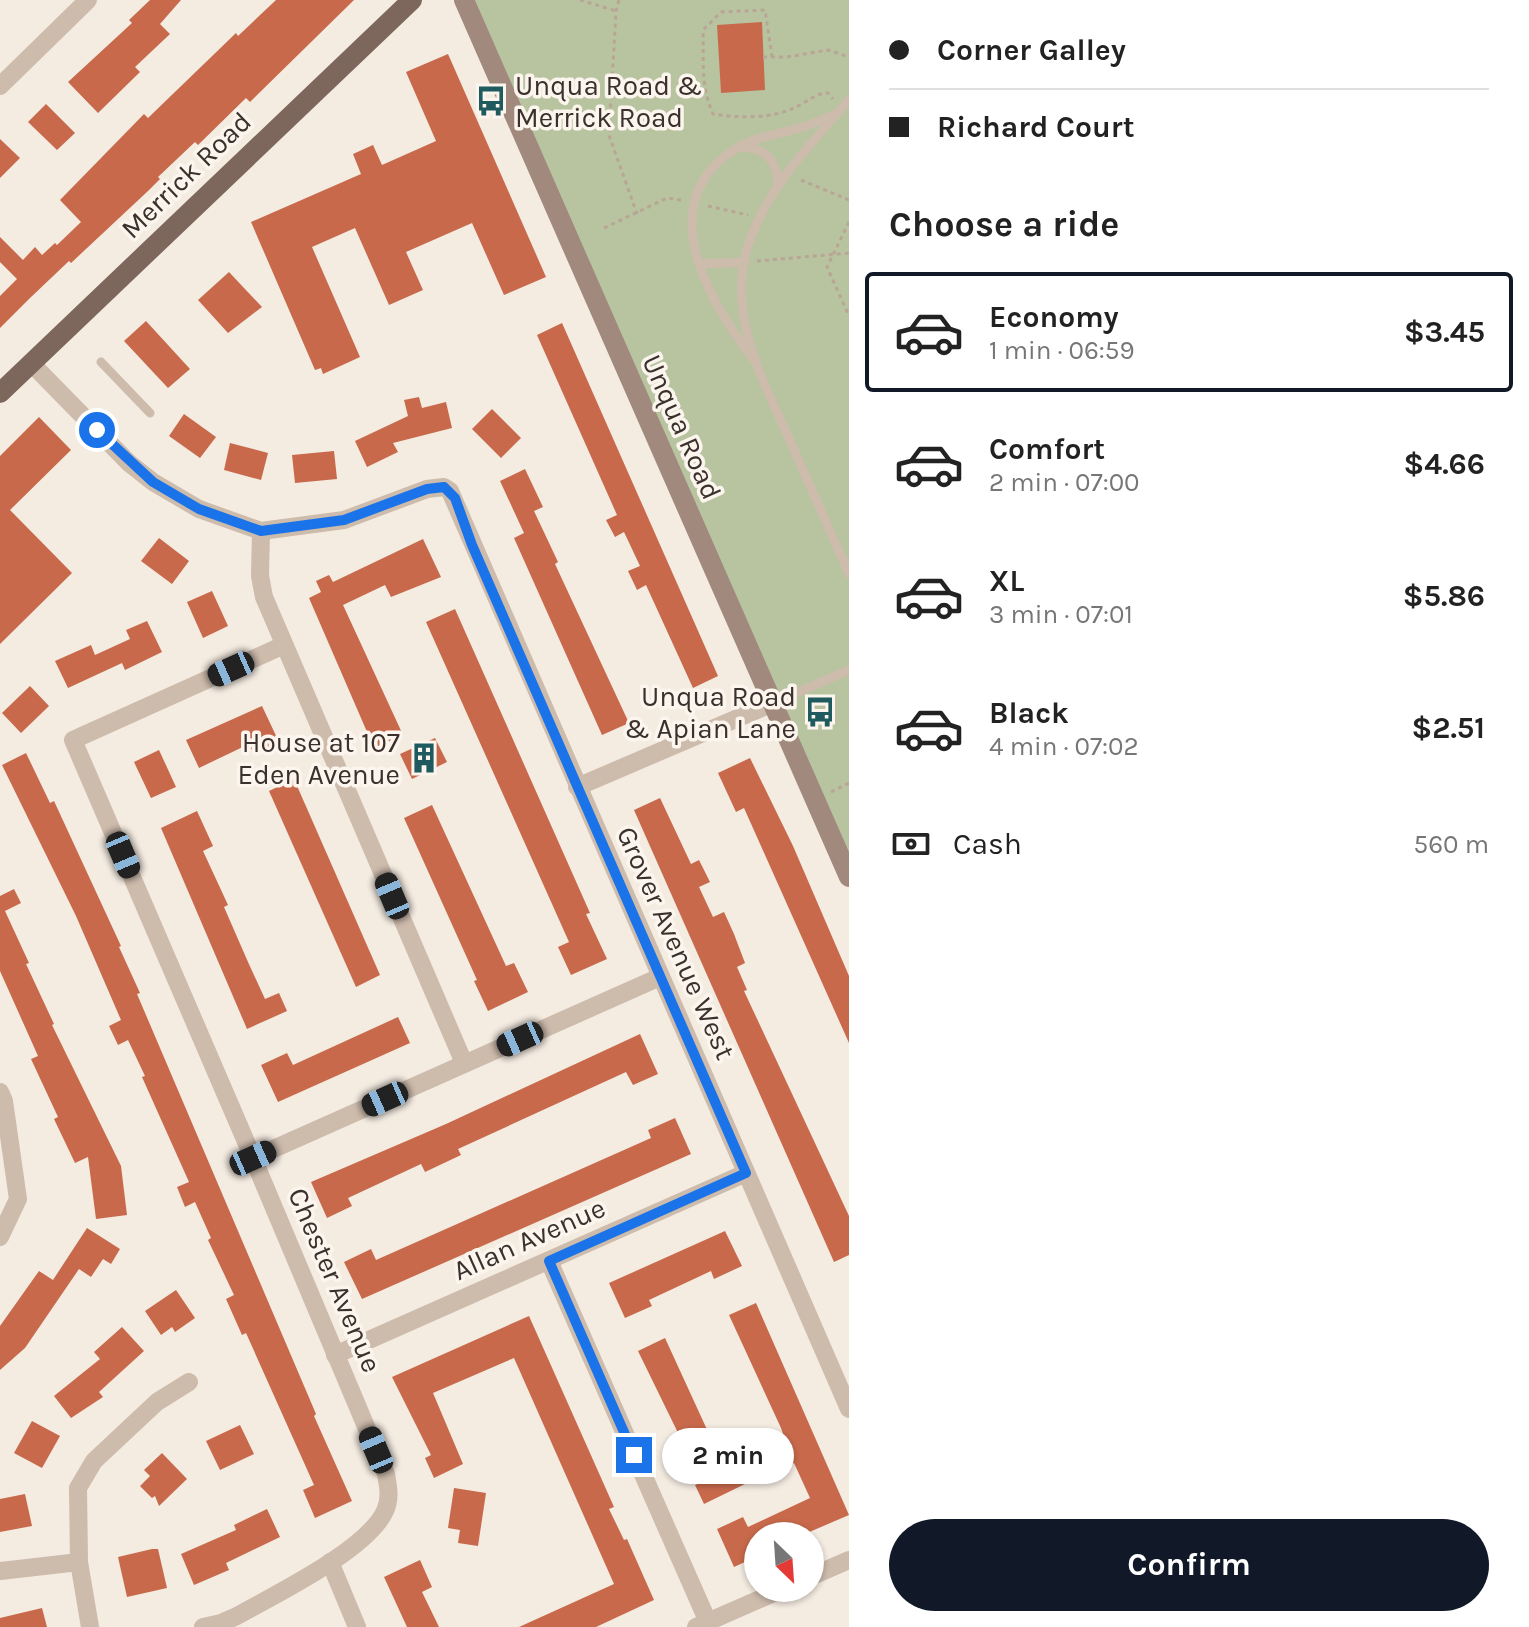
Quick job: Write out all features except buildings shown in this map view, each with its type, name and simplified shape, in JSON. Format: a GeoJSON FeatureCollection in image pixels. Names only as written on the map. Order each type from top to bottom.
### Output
{"type":"FeatureCollection","features":[{"type":"Feature","properties":{"kind":"main road","name":"Merrick Road"},"geometry":{"type":"LineString","coordinates":[[0,393],[412,0]]}},
{"type":"Feature","properties":{"kind":"street"},"geometry":{"type":"LineString","coordinates":[[0,86],[88,0]]}},
{"type":"Feature","properties":{"kind":"street","name":"Unqua Road"},"geometry":{"type":"LineString","coordinates":[[464,0],[849,877]]}},
{"type":"Feature","properties":{"kind":"street"},"geometry":{"type":"LineString","coordinates":[[31,363],[129,463],[153,482],[199,509],[261,531],[260,576],[264,597],[464,1063]]}},
{"type":"Feature","properties":{"kind":"street","name":"Grover Avenue West"},"geometry":{"type":"LineString","coordinates":[[261,531],[344,520],[427,489],[444,487],[455,498],[472,545],[746,1173],[843,1380],[849,1409]]}},
{"type":"Feature","properties":{"kind":"street","name":"Chester Avenue"},"geometry":{"type":"LineString","coordinates":[[203,1627],[237,1616],[330,1562],[373,1529],[386,1510],[390,1494],[386,1474],[73,740],[284,645]]}},
{"type":"Feature","properties":{"kind":"street"},"geometry":{"type":"LineString","coordinates":[[577,787],[773,703]]}},
{"type":"Feature","properties":{"kind":"street"},"geometry":{"type":"LineString","coordinates":[[253,1158],[660,977]]}},
{"type":"Feature","properties":{"kind":"street"},"geometry":{"type":"LineString","coordinates":[[0,1092],[4,1101],[18,1199],[0,1237]]}},
{"type":"Feature","properties":{"kind":"street","name":"Allan Avenue"},"geometry":{"type":"LineString","coordinates":[[335,1355],[746,1173]]}},
{"type":"Feature","properties":{"kind":"street"},"geometry":{"type":"LineString","coordinates":[[549,1261],[702,1624],[753,1602]]}},
{"type":"Feature","properties":{"kind":"street"},"geometry":{"type":"LineString","coordinates":[[90,1627],[79,1562],[78,1488],[94,1461],[157,1402],[189,1382]]}},
{"type":"Feature","properties":{"kind":"street"},"geometry":{"type":"LineString","coordinates":[[824,1571],[849,1560]]}},
{"type":"Feature","properties":{"kind":"street"},"geometry":{"type":"LineString","coordinates":[[0,1571],[79,1562]]}},
{"type":"Feature","properties":{"kind":"street"},"geometry":{"type":"LineString","coordinates":[[330,1562],[357,1627]]}},
{"type":"Feature","properties":{"kind":"lane"},"geometry":{"type":"LineString","coordinates":[[849,100],[785,174],[759,218],[746,251],[741,306],[755,362],[849,574]]}},
{"type":"Feature","properties":{"kind":"lane"},"geometry":{"type":"LineString","coordinates":[[755,362],[724,322],[699,264],[690,231],[692,202],[707,175],[738,147],[839,111]]}},
{"type":"Feature","properties":{"kind":"lane"},"geometry":{"type":"LineString","coordinates":[[738,147],[756,148],[768,155],[776,166],[778,185]]}},
{"type":"Feature","properties":{"kind":"lane"},"geometry":{"type":"LineString","coordinates":[[699,264],[745,262]]}},
{"type":"Feature","properties":{"kind":"lane"},"geometry":{"type":"LineString","coordinates":[[101,362],[150,413]]}},
{"type":"Feature","properties":{"kind":"lane"},"geometry":{"type":"LineString","coordinates":[[773,703],[849,670]]}},
{"type":"Feature","properties":{"kind":"path"},"geometry":{"type":"LineString","coordinates":[[580,0],[616,11]]}},
{"type":"Feature","properties":{"kind":"path"},"geometry":{"type":"LineString","coordinates":[[619,0],[609,135],[637,214]]}},
{"type":"Feature","properties":{"kind":"path"},"geometry":{"type":"LineString","coordinates":[[772,57],[765,10],[721,12],[703,30],[701,67],[713,114],[731,117],[768,115],[793,109],[825,93],[839,111]]}},
{"type":"Feature","properties":{"kind":"path"},"geometry":{"type":"LineString","coordinates":[[763,57],[828,50],[849,57]]}},
{"type":"Feature","properties":{"kind":"path"},"geometry":{"type":"LineString","coordinates":[[785,174],[849,200]]}},
{"type":"Feature","properties":{"kind":"path"},"geometry":{"type":"LineString","coordinates":[[849,222],[827,267],[849,316]]}},
{"type":"Feature","properties":{"kind":"path"},"geometry":{"type":"LineString","coordinates":[[745,262],[849,253]]}},
{"type":"Feature","properties":{"kind":"green space"},"geometry":{"type":"Polygon","coordinates":[[[472,0],[849,0],[849,858],[472,0]]]}},
{"type":"Feature","properties":{"kind":"place","name":"Unqua Road & Merrick Road"},"geometry":{"type":"Point","coordinates":[491,101]}},
{"type":"Feature","properties":{"kind":"place","name":"Unqua Road & Apian Lane"},"geometry":{"type":"Point","coordinates":[820,712]}},
{"type":"Feature","properties":{"kind":"place","name":"House at 107 Eden Avenue"},"geometry":{"type":"Point","coordinates":[424,758]}},
{"type":"Feature","properties":{"kind":"route"},"geometry":{"type":"LineString","coordinates":[[97,430],[129,463],[153,482],[199,509],[261,531],[344,520],[437,487],[444,487],[455,498],[472,545],[746,1173],[549,1261],[634,1455]]}}]}
